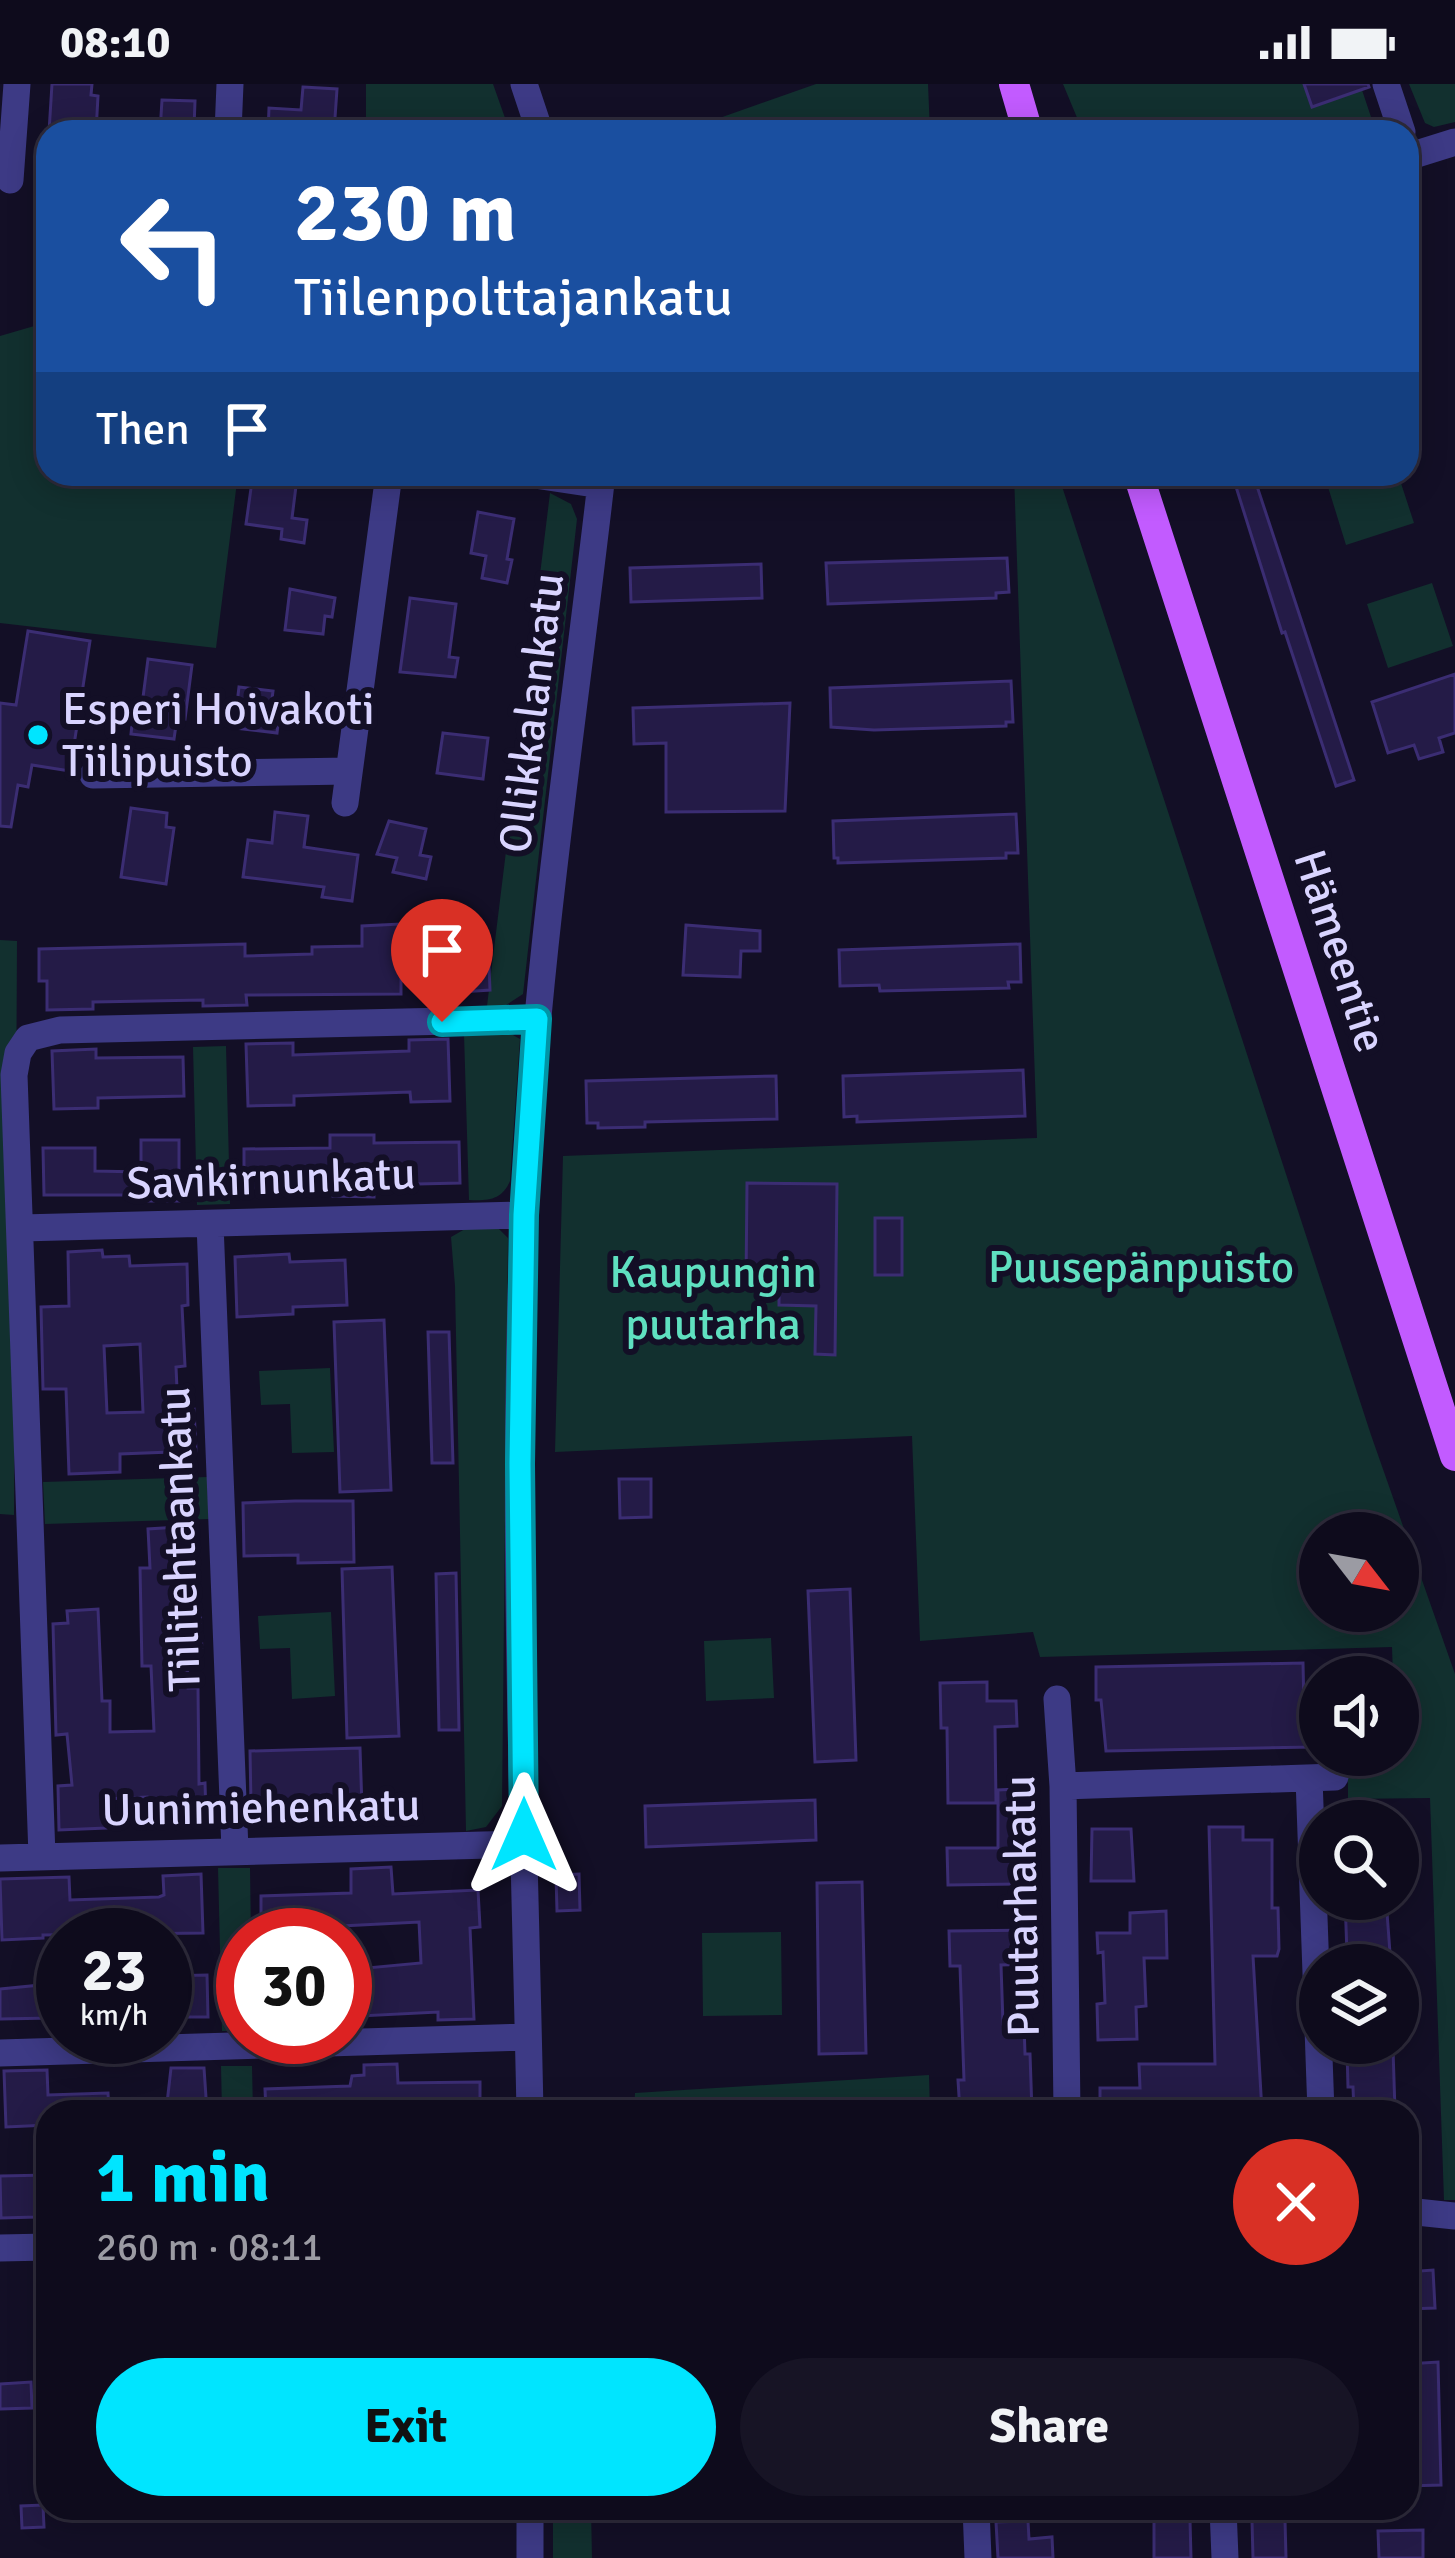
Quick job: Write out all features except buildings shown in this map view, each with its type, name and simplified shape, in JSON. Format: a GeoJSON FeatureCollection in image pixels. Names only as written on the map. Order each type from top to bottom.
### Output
{"type":"FeatureCollection","features":[{"type":"Feature","properties":{"kind":"main road"},"geometry":{"type":"LineString","coordinates":[[1014,84],[1024,120]]}},
{"type":"Feature","properties":{"kind":"main road","name":"Hämeentie"},"geometry":{"type":"LineString","coordinates":[[1142,486],[1455,1456]]}},
{"type":"Feature","properties":{"kind":"street"},"geometry":{"type":"LineString","coordinates":[[10,179],[17,84]]}},
{"type":"Feature","properties":{"kind":"street"},"geometry":{"type":"LineString","coordinates":[[228,120],[230,84]]}},
{"type":"Feature","properties":{"kind":"street"},"geometry":{"type":"LineString","coordinates":[[524,84],[536,120]]}},
{"type":"Feature","properties":{"kind":"street"},"geometry":{"type":"LineString","coordinates":[[1386,84],[1397,120]]}},
{"type":"Feature","properties":{"kind":"street"},"geometry":{"type":"LineString","coordinates":[[1419,146],[1455,142]]}},
{"type":"Feature","properties":{"kind":"street"},"geometry":{"type":"LineString","coordinates":[[345,803],[387,486]]}},
{"type":"Feature","properties":{"kind":"street","name":"Ollikkalankatu"},"geometry":{"type":"LineString","coordinates":[[530,2100],[520,1464],[524,1215],[537,1019],[601,486]]}},
{"type":"Feature","properties":{"kind":"street"},"geometry":{"type":"LineString","coordinates":[[93,775],[350,771]]}},
{"type":"Feature","properties":{"kind":"street"},"geometry":{"type":"LineString","coordinates":[[42,1856],[14,1075],[18,1053],[28,1038],[44,1032],[537,1019]]}},
{"type":"Feature","properties":{"kind":"street","name":"Savikirnunkatu"},"geometry":{"type":"LineString","coordinates":[[21,1228],[524,1215]]}},
{"type":"Feature","properties":{"kind":"street","name":"Tiilitehtaankatu"},"geometry":{"type":"LineString","coordinates":[[210,1224],[235,1850]]}},
{"type":"Feature","properties":{"kind":"street","name":"Puutarhakatu"},"geometry":{"type":"LineString","coordinates":[[1058,1699],[1064,1786],[1067,2100]]}},
{"type":"Feature","properties":{"kind":"street"},"geometry":{"type":"LineString","coordinates":[[1064,1786],[1322,1778],[1321,2100]]}},
{"type":"Feature","properties":{"kind":"street","name":"Uunimiehenkatu"},"geometry":{"type":"LineString","coordinates":[[0,1858],[524,1844]]}},
{"type":"Feature","properties":{"kind":"street"},"geometry":{"type":"LineString","coordinates":[[0,2053],[528,2037]]}},
{"type":"Feature","properties":{"kind":"street"},"geometry":{"type":"LineString","coordinates":[[1419,2212],[1455,2216]]}},
{"type":"Feature","properties":{"kind":"street"},"geometry":{"type":"LineString","coordinates":[[0,2248],[36,2247]]}},
{"type":"Feature","properties":{"kind":"street"},"geometry":{"type":"LineString","coordinates":[[530,2520],[530,2558]]}},
{"type":"Feature","properties":{"kind":"street"},"geometry":{"type":"LineString","coordinates":[[976,2520],[977,2558]]}},
{"type":"Feature","properties":{"kind":"street"},"geometry":{"type":"LineString","coordinates":[[1223,2520],[1225,2558]]}},
{"type":"Feature","properties":{"kind":"green space"},"geometry":{"type":"Polygon","coordinates":[[[366,84],[493,84],[506,120],[366,120],[366,84]]]}},
{"type":"Feature","properties":{"kind":"green space"},"geometry":{"type":"Polygon","coordinates":[[[816,84],[928,84],[930,120],[714,120],[816,84]]]}},
{"type":"Feature","properties":{"kind":"green space"},"geometry":{"type":"Polygon","coordinates":[[[1063,84],[1360,84],[1372,120],[1078,120],[1063,84]]]}},
{"type":"Feature","properties":{"kind":"green space"},"geometry":{"type":"Polygon","coordinates":[[[1409,84],[1455,84],[1455,122],[1434,127],[1425,123],[1409,84]]]}},
{"type":"Feature","properties":{"kind":"green space"},"geometry":{"type":"Polygon","coordinates":[[[36,326],[36,486],[236,486],[216,648],[0,623],[0,336],[36,326]]]}},
{"type":"Feature","properties":{"kind":"green space","name":"Puusepänpuisto"},"geometry":{"type":"Polygon","coordinates":[[[1014,486],[1062,486],[1398,1512],[1299,1512],[1299,1632],[1419,1632],[1419,1572],[1455,1674],[1455,2200],[1444,2200],[1430,1798],[1348,1799],[1348,1776],[1419,1776],[1419,1656],[1392,1656],[1392,1647],[1040,1657],[1033,1632],[920,1641],[912,1436],[555,1452],[563,1156],[1037,1138],[1014,486]]]}},
{"type":"Feature","properties":{"kind":"green space"},"geometry":{"type":"Polygon","coordinates":[[[1328,486],[1402,486],[1414,523],[1346,545],[1328,486]]]}},
{"type":"Feature","properties":{"kind":"green space"},"geometry":{"type":"Polygon","coordinates":[[[550,493],[571,504],[577,519],[523,994],[503,1007],[487,1006],[550,493]]]}},
{"type":"Feature","properties":{"kind":"green space"},"geometry":{"type":"Polygon","coordinates":[[[1432,583],[1453,646],[1388,668],[1367,604],[1432,583]]]}},
{"type":"Feature","properties":{"kind":"green space"},"geometry":{"type":"Polygon","coordinates":[[[0,940],[17,941],[14,1515],[0,1514],[0,940]]]}},
{"type":"Feature","properties":{"kind":"green space"},"geometry":{"type":"Polygon","coordinates":[[[504,1030],[520,1039],[510,1181],[494,1198],[469,1200],[464,1034],[504,1030]]]}},
{"type":"Feature","properties":{"kind":"green space"},"geometry":{"type":"Polygon","coordinates":[[[226,1046],[230,1204],[197,1205],[193,1047],[226,1046]]]}},
{"type":"Feature","properties":{"kind":"green space"},"geometry":{"type":"Polygon","coordinates":[[[498,1228],[508,1238],[502,1806],[486,1827],[466,1831],[451,1237],[465,1229],[498,1228]]]}},
{"type":"Feature","properties":{"kind":"green space"},"geometry":{"type":"Polygon","coordinates":[[[330,1368],[334,1452],[292,1453],[290,1404],[261,1405],[259,1371],[330,1368]]]}},
{"type":"Feature","properties":{"kind":"green space"},"geometry":{"type":"Polygon","coordinates":[[[207,1477],[209,1519],[45,1524],[43,1482],[207,1477]]]}},
{"type":"Feature","properties":{"kind":"green space"},"geometry":{"type":"Polygon","coordinates":[[[331,1612],[335,1696],[292,1699],[290,1648],[260,1649],[258,1616],[331,1612]]]}},
{"type":"Feature","properties":{"kind":"green space"},"geometry":{"type":"Polygon","coordinates":[[[771,1638],[774,1698],[706,1701],[704,1641],[771,1638]]]}},
{"type":"Feature","properties":{"kind":"green space"},"geometry":{"type":"Polygon","coordinates":[[[218,1868],[250,1868],[251,1908],[219,1908],[218,1868]]]}},
{"type":"Feature","properties":{"kind":"green space"},"geometry":{"type":"Polygon","coordinates":[[[781,1932],[782,2015],[703,2016],[702,1933],[781,1932]]]}},
{"type":"Feature","properties":{"kind":"green space"},"geometry":{"type":"Polygon","coordinates":[[[221,2066],[252,2066],[253,2100],[222,2100],[221,2066]]]}},
{"type":"Feature","properties":{"kind":"green space"},"geometry":{"type":"Polygon","coordinates":[[[929,2075],[930,2100],[635,2100],[635,2093],[929,2075]]]}},
{"type":"Feature","properties":{"kind":"green space"},"geometry":{"type":"Polygon","coordinates":[[[553,2520],[591,2520],[592,2558],[553,2558],[553,2520]]]}},
{"type":"Feature","properties":{"kind":"place","name":"Esperi Hoivakoti Tiilipuisto"},"geometry":{"type":"Point","coordinates":[38,735]}},
{"type":"Feature","properties":{"kind":"route"},"geometry":{"type":"LineString","coordinates":[[442,1022],[537,1019],[524,1215],[520,1464],[524,1835]]}},
{"type":"Feature","properties":{"kind":"park label","name":"Kaupungin puutarha"},"geometry":{"type":"Point","coordinates":[713,1298]}}]}
